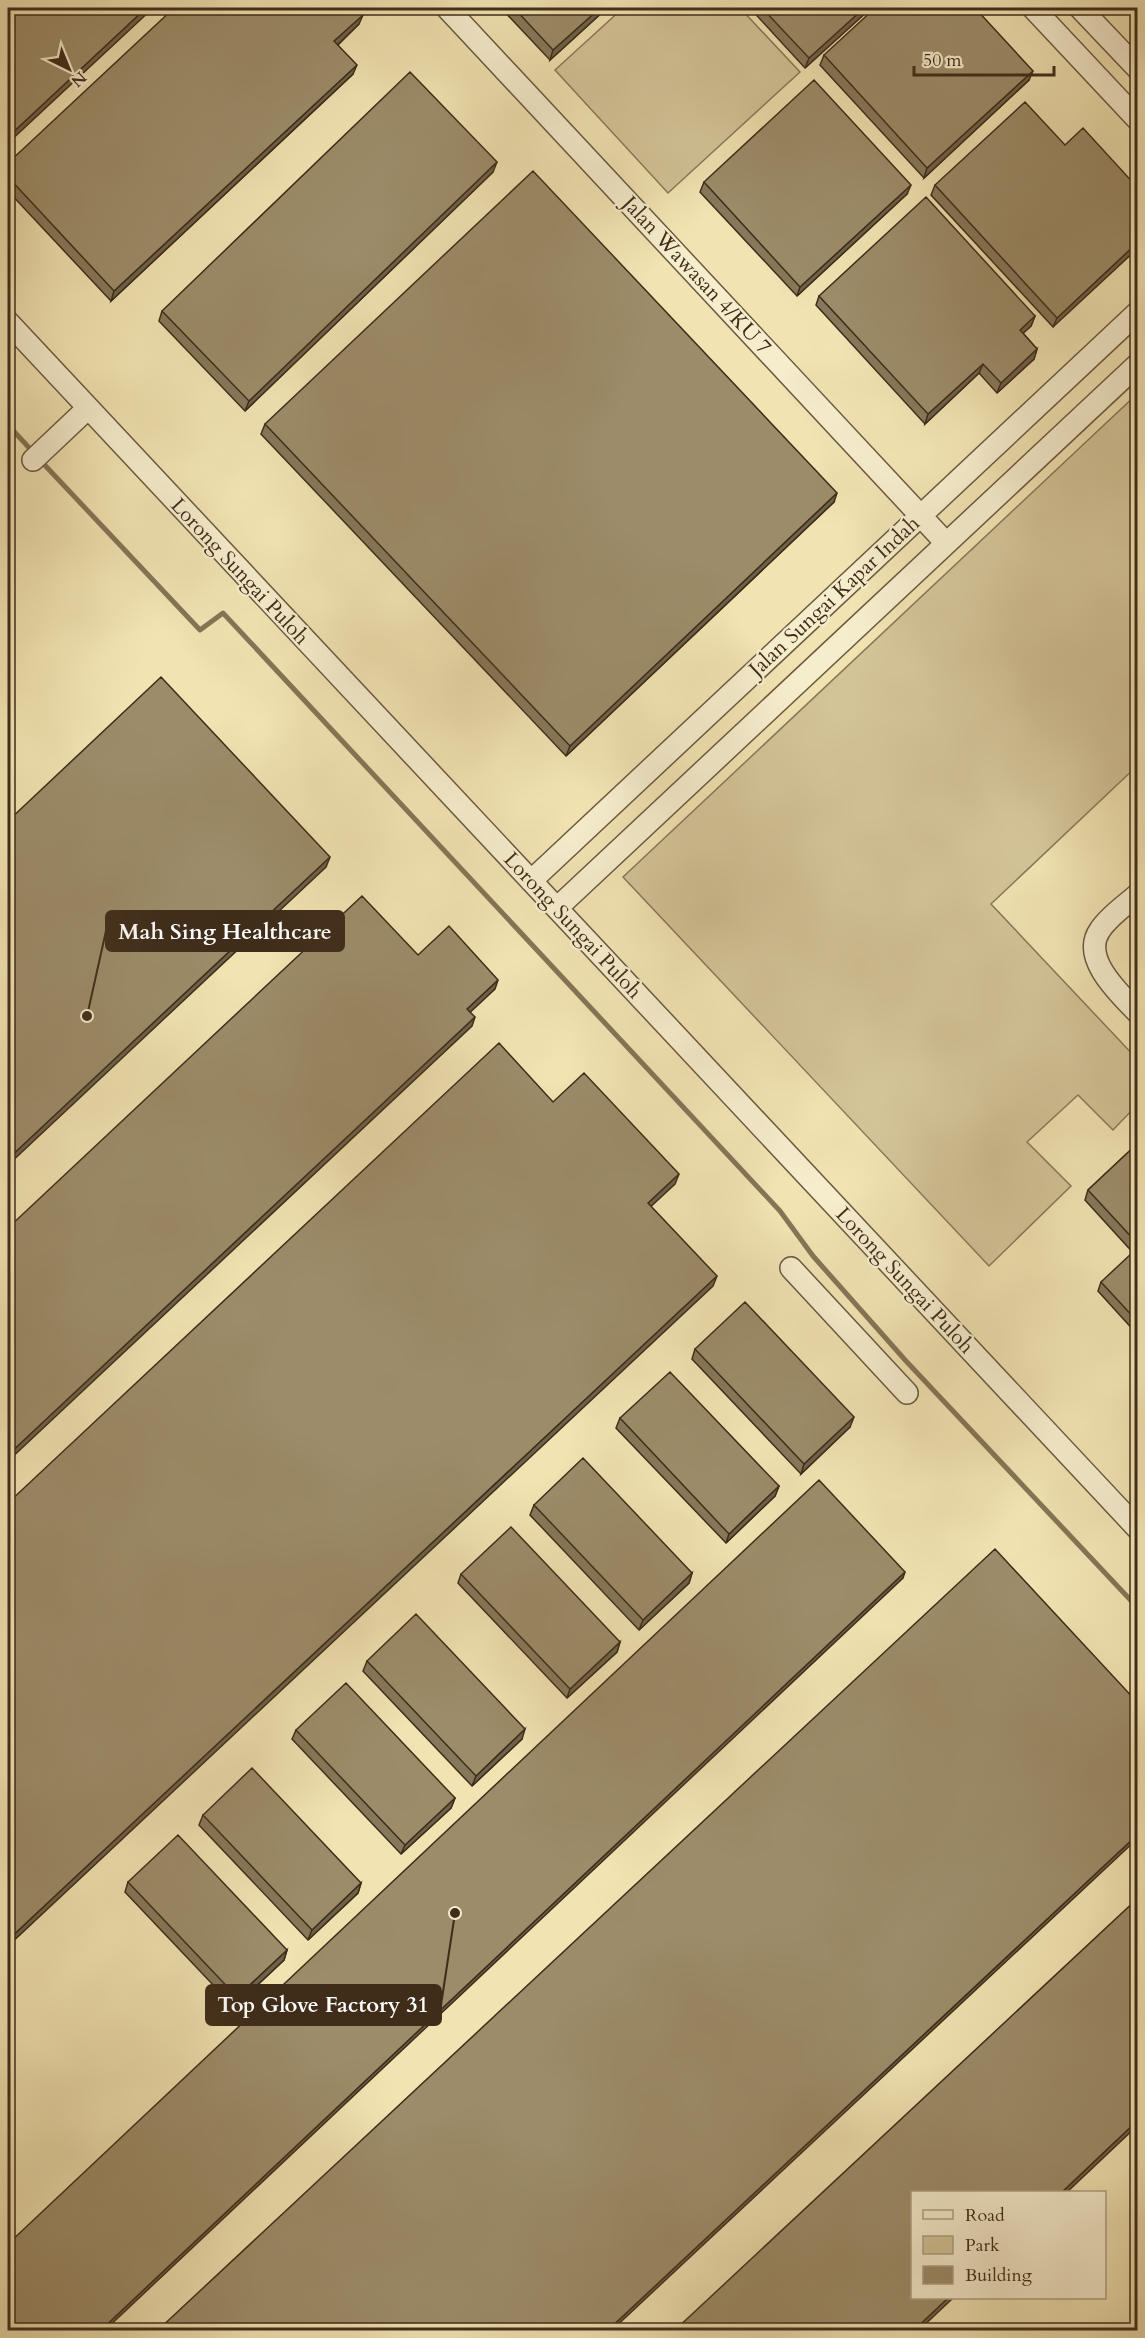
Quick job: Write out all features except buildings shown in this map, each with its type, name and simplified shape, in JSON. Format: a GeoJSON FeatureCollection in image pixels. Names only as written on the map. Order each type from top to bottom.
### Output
{"type":"FeatureCollection","features":[{"type":"Feature","properties":{"kind":"street","name":"Jalan Wawasan 4/KU 7"},"geometry":{"type":"LineString","coordinates":[[447,8],[946,543]]}},
{"type":"Feature","properties":{"kind":"street"},"geometry":{"type":"LineString","coordinates":[[1033,8],[1137,120]]}},
{"type":"Feature","properties":{"kind":"street"},"geometry":{"type":"LineString","coordinates":[[1081,8],[1137,69]]}},
{"type":"Feature","properties":{"kind":"street","name":"Jalan Sungai Kapar Indah"},"geometry":{"type":"LineString","coordinates":[[531,881],[1137,312]]}},
{"type":"Feature","properties":{"kind":"street","name":"Lorong Sungai Puloh"},"geometry":{"type":"LineString","coordinates":[[8,322],[1137,1529]]}},
{"type":"Feature","properties":{"kind":"street","name":"Jalan Sungai Kapar Indah"},"geometry":{"type":"LineString","coordinates":[[557,908],[1137,364]]}},
{"type":"Feature","properties":{"kind":"street"},"geometry":{"type":"LineString","coordinates":[[33,460],[87,409]]}},
{"type":"Feature","properties":{"kind":"street"},"geometry":{"type":"LineString","coordinates":[[1137,894],[1099,930],[1094,946],[1104,975],[1137,1013]]}},
{"type":"Feature","properties":{"kind":"street"},"geometry":{"type":"LineString","coordinates":[[791,1268],[908,1393]]}},
{"type":"Feature","properties":{"kind":"green space"},"geometry":{"type":"Polygon","coordinates":[[[623,8],[740,8],[800,72],[668,193],[555,70],[623,8]]]}},
{"type":"Feature","properties":{"kind":"green space"},"geometry":{"type":"Polygon","coordinates":[[[1137,394],[1137,766],[991,904],[1137,1059],[1137,1105],[1113,1130],[1078,1095],[1027,1142],[1071,1186],[989,1266],[623,877],[1137,394]]]}},
{"type":"Feature","properties":{"kind":"waterway"},"geometry":{"type":"LineString","coordinates":[[8,425],[33,452]]}},
{"type":"Feature","properties":{"kind":"waterway"},"geometry":{"type":"LineString","coordinates":[[39,459],[200,630],[223,613],[780,1211],[813,1256],[906,1361],[1138,1608]]}},
{"type":"Feature","properties":{"kind":"place","name":"Mah Sing Healthcare"},"geometry":{"type":"Point","coordinates":[87,1016]}},
{"type":"Feature","properties":{"kind":"place","name":"Top Glove Factory 31"},"geometry":{"type":"Point","coordinates":[455,1913]}}]}
